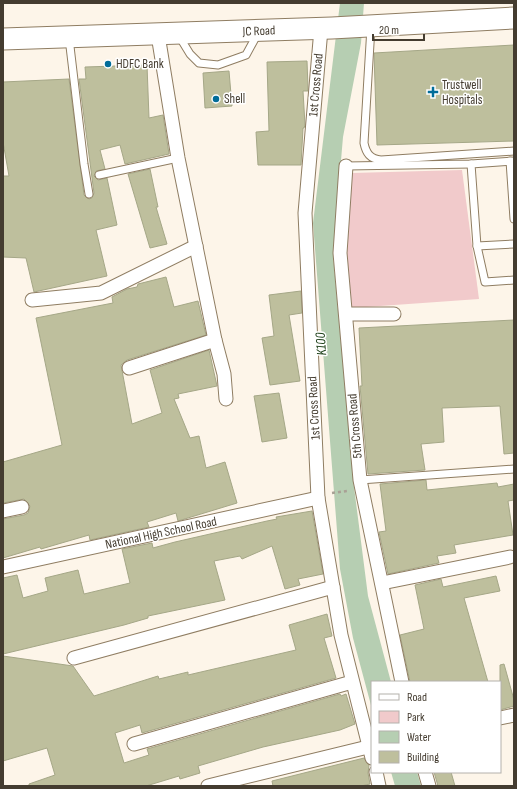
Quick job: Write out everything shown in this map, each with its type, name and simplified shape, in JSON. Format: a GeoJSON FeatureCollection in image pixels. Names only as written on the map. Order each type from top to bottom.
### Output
{"type":"FeatureCollection","features":[{"type":"Feature","properties":{"kind":"main road","name":"JC Road"},"geometry":{"type":"LineString","coordinates":[[3,39],[326,29],[514,18]]}},
{"type":"Feature","properties":{"kind":"street","name":"1st Cross Road"},"geometry":{"type":"LineString","coordinates":[[326,29],[305,213],[318,498],[341,636],[371,750]]}},
{"type":"Feature","properties":{"kind":"street"},"geometry":{"type":"LineString","coordinates":[[168,34],[178,158],[214,340],[224,374],[226,399]]}},
{"type":"Feature","properties":{"kind":"street","name":"5th Cross Road"},"geometry":{"type":"LineString","coordinates":[[346,166],[340,253],[346,314],[357,485],[382,584],[402,681]]}},
{"type":"Feature","properties":{"kind":"street"},"geometry":{"type":"LineString","coordinates":[[32,300],[101,293],[196,246]]}},
{"type":"Feature","properties":{"kind":"street"},"geometry":{"type":"LineString","coordinates":[[346,314],[394,314]]}},
{"type":"Feature","properties":{"kind":"street"},"geometry":{"type":"LineString","coordinates":[[129,368],[214,340]]}},
{"type":"Feature","properties":{"kind":"street","name":"National High School Road"},"geometry":{"type":"LineString","coordinates":[[3,567],[318,498]]}},
{"type":"Feature","properties":{"kind":"street"},"geometry":{"type":"LineString","coordinates":[[3,511],[22,506]]}},
{"type":"Feature","properties":{"kind":"street"},"geometry":{"type":"LineString","coordinates":[[382,584],[510,557]]}},
{"type":"Feature","properties":{"kind":"street"},"geometry":{"type":"LineString","coordinates":[[74,658],[333,587]]}},
{"type":"Feature","properties":{"kind":"street"},"geometry":{"type":"LineString","coordinates":[[134,744],[352,682]]}},
{"type":"Feature","properties":{"kind":"street"},"geometry":{"type":"LineString","coordinates":[[501,718],[514,715]]}},
{"type":"Feature","properties":{"kind":"street"},"geometry":{"type":"LineString","coordinates":[[208,786],[371,750]]}},
{"type":"Feature","properties":{"kind":"street"},"geometry":{"type":"LineString","coordinates":[[376,773],[379,786]]}},
{"type":"Feature","properties":{"kind":"street"},"geometry":{"type":"LineString","coordinates":[[425,773],[429,786]]}},
{"type":"Feature","properties":{"kind":"lane"},"geometry":{"type":"LineString","coordinates":[[368,26],[364,142],[366,150],[370,156],[381,160],[514,151]]}},
{"type":"Feature","properties":{"kind":"lane"},"geometry":{"type":"LineString","coordinates":[[168,34],[187,50],[199,63],[218,65],[246,54],[259,31]]}},
{"type":"Feature","properties":{"kind":"lane"},"geometry":{"type":"LineString","coordinates":[[69,38],[89,194]]}},
{"type":"Feature","properties":{"kind":"lane"},"geometry":{"type":"LineString","coordinates":[[99,175],[178,158]]}},
{"type":"Feature","properties":{"kind":"lane"},"geometry":{"type":"LineString","coordinates":[[346,166],[471,164],[512,161],[514,219]]}},
{"type":"Feature","properties":{"kind":"lane"},"geometry":{"type":"LineString","coordinates":[[471,164],[477,246],[485,282],[514,280]]}},
{"type":"Feature","properties":{"kind":"lane"},"geometry":{"type":"LineString","coordinates":[[477,246],[514,244]]}},
{"type":"Feature","properties":{"kind":"lane"},"geometry":{"type":"LineString","coordinates":[[357,485],[514,469]]}},
{"type":"Feature","properties":{"kind":"path"},"geometry":{"type":"LineString","coordinates":[[334,493],[357,485]]}},
{"type":"Feature","properties":{"kind":"green space"},"geometry":{"type":"Polygon","coordinates":[[[462,170],[479,299],[352,308],[346,251],[352,173],[462,170]]]}},
{"type":"Feature","properties":{"kind":"water","name":"K100"},"geometry":{"type":"Polygon","coordinates":[[[340,3],[364,3],[361,43],[343,137],[333,254],[354,487],[368,596],[391,681],[371,681],[371,705],[353,638],[340,569],[313,223],[340,3]]]}},
{"type":"Feature","properties":{"kind":"water"},"geometry":{"type":"Polygon","coordinates":[[[391,773],[417,773],[421,786],[395,786],[391,773]]]}},
{"type":"Feature","properties":{"kind":"building","name":"Trustwell Hospitals"},"geometry":{"type":"Polygon","coordinates":[[[514,45],[514,141],[377,145],[374,53],[514,45]]]}},
{"type":"Feature","properties":{"kind":"building"},"geometry":{"type":"Polygon","coordinates":[[[307,61],[308,91],[303,91],[305,125],[303,128],[301,165],[258,165],[256,132],[269,131],[267,62],[307,61]]]}},
{"type":"Feature","properties":{"kind":"building"},"geometry":{"type":"Polygon","coordinates":[[[147,65],[149,118],[163,115],[169,154],[125,164],[120,145],[100,150],[105,169],[96,171],[94,176],[98,180],[107,178],[117,225],[96,230],[107,276],[34,292],[26,258],[3,257],[3,176],[9,176],[3,142],[3,82],[69,79],[84,195],[89,199],[92,198],[94,193],[79,79],[86,79],[85,67],[147,65]]]}},
{"type":"Feature","properties":{"kind":"building"},"geometry":{"type":"Polygon","coordinates":[[[229,71],[232,106],[205,108],[203,73],[229,71]]]}},
{"type":"Feature","properties":{"kind":"building"},"geometry":{"type":"Polygon","coordinates":[[[150,169],[158,207],[156,207],[167,244],[150,248],[128,174],[150,169]]]}},
{"type":"Feature","properties":{"kind":"building"},"geometry":{"type":"Polygon","coordinates":[[[166,277],[174,307],[198,301],[206,335],[127,360],[121,365],[132,424],[162,413],[150,370],[209,350],[217,386],[178,394],[179,398],[174,399],[190,438],[199,436],[206,468],[225,462],[237,503],[178,521],[176,513],[147,522],[149,527],[90,540],[89,535],[3,558],[3,519],[24,515],[28,513],[30,506],[24,499],[3,503],[3,462],[62,445],[36,318],[113,303],[112,297],[127,289],[137,287],[138,284],[166,277]]]}},
{"type":"Feature","properties":{"kind":"building"},"geometry":{"type":"Polygon","coordinates":[[[301,291],[302,313],[289,315],[300,381],[270,385],[262,338],[274,336],[269,295],[301,291]]]}},
{"type":"Feature","properties":{"kind":"building"},"geometry":{"type":"Polygon","coordinates":[[[514,320],[514,453],[504,454],[500,406],[442,408],[444,442],[421,444],[425,470],[368,474],[360,386],[362,386],[359,328],[514,320]]]}},
{"type":"Feature","properties":{"kind":"building"},"geometry":{"type":"Polygon","coordinates":[[[279,393],[287,438],[262,442],[254,396],[279,393]]]}},
{"type":"Feature","properties":{"kind":"building"},"geometry":{"type":"Polygon","coordinates":[[[426,480],[427,490],[497,483],[498,487],[514,484],[514,500],[508,501],[513,535],[454,545],[456,553],[437,556],[439,563],[388,574],[379,532],[386,531],[380,484],[426,480]]]}},
{"type":"Feature","properties":{"kind":"building"},"geometry":{"type":"Polygon","coordinates":[[[312,511],[323,574],[298,579],[300,585],[285,589],[272,546],[242,559],[240,556],[214,561],[225,600],[148,616],[148,618],[124,625],[3,654],[3,578],[17,575],[23,598],[48,591],[45,578],[78,570],[84,594],[130,583],[122,549],[152,543],[153,548],[277,519],[276,517],[312,511]]]}},
{"type":"Feature","properties":{"kind":"building"},"geometry":{"type":"Polygon","coordinates":[[[496,576],[500,591],[464,598],[488,681],[410,681],[400,635],[424,629],[415,585],[441,579],[443,587],[496,576]]]}},
{"type":"Feature","properties":{"kind":"building"},"geometry":{"type":"Polygon","coordinates":[[[327,614],[332,636],[324,638],[336,678],[142,733],[140,725],[115,733],[124,763],[149,755],[147,749],[340,694],[341,696],[346,694],[355,724],[340,730],[263,747],[198,766],[200,773],[180,779],[179,776],[146,786],[29,786],[29,784],[55,775],[47,748],[3,761],[3,656],[73,666],[94,696],[158,676],[159,679],[188,672],[188,675],[296,650],[289,625],[327,614]]]}},
{"type":"Feature","properties":{"kind":"building"},"geometry":{"type":"Polygon","coordinates":[[[504,664],[514,700],[514,706],[501,710],[501,681],[500,665],[504,664]]]}},
{"type":"Feature","properties":{"kind":"building"},"geometry":{"type":"Polygon","coordinates":[[[364,758],[369,765],[368,773],[370,784],[361,786],[273,786],[272,781],[364,758]]]}},
{"type":"Feature","properties":{"kind":"building"},"geometry":{"type":"Polygon","coordinates":[[[434,773],[451,773],[455,786],[438,786],[434,773]]]}},
{"type":"Feature","properties":{"kind":"place","name":"HDFC Bank"},"geometry":{"type":"Point","coordinates":[108,64]}},
{"type":"Feature","properties":{"kind":"place","name":"Trustwell Hospitals"},"geometry":{"type":"Point","coordinates":[433,92]}},
{"type":"Feature","properties":{"kind":"place","name":"Shell"},"geometry":{"type":"Point","coordinates":[216,99]}}]}
